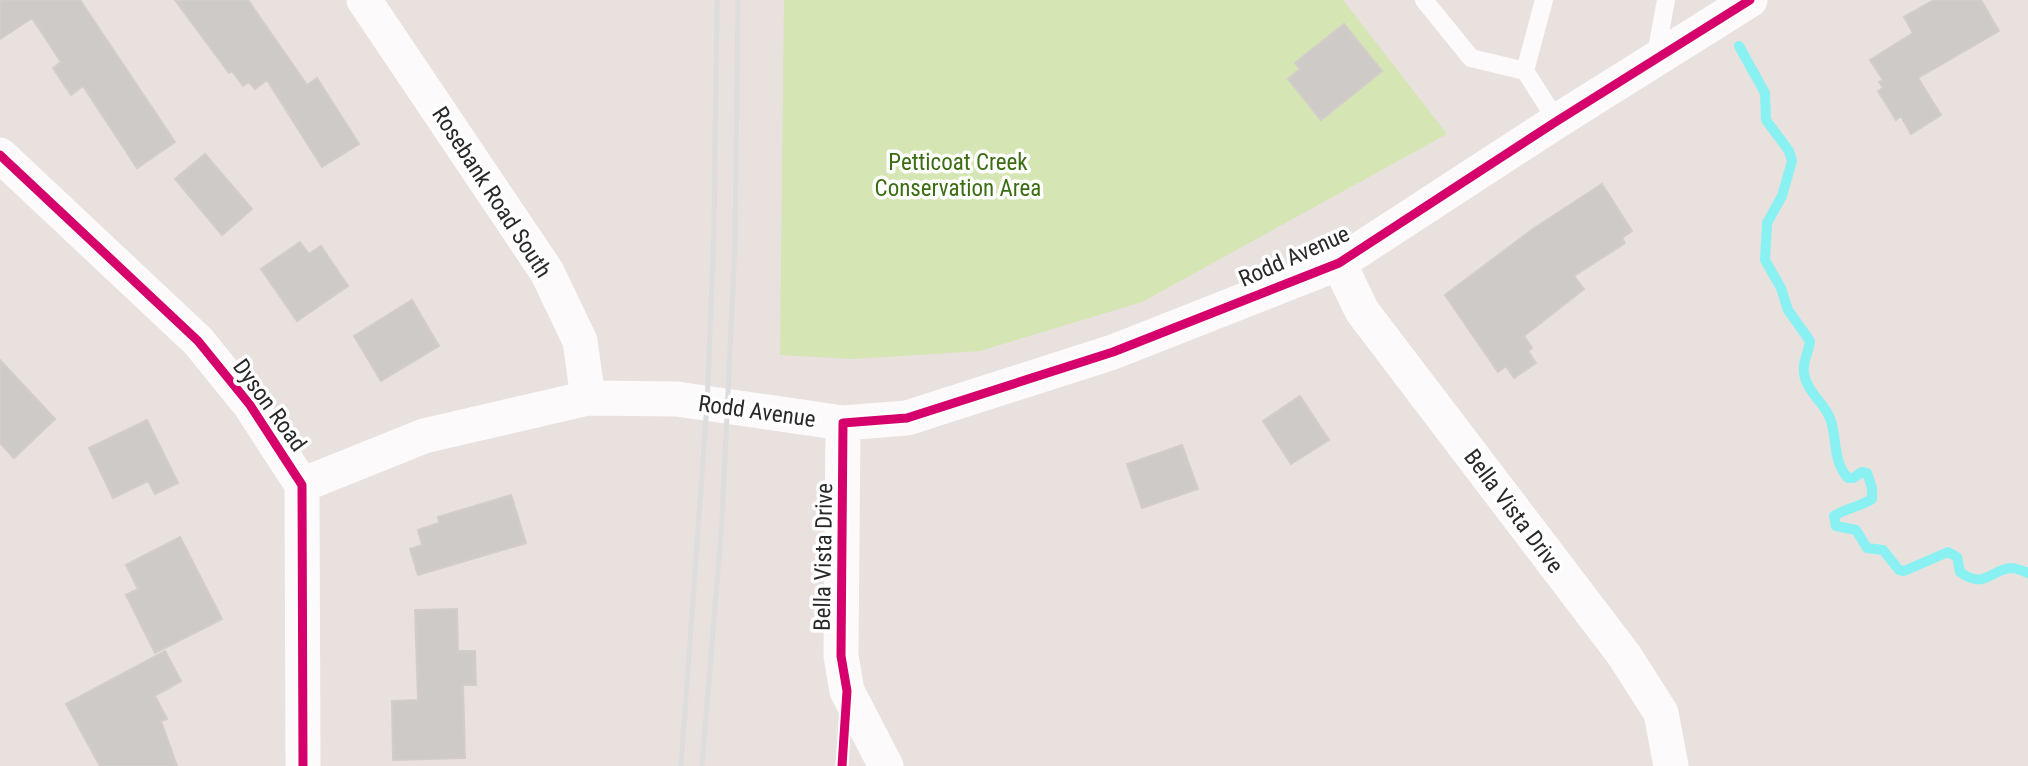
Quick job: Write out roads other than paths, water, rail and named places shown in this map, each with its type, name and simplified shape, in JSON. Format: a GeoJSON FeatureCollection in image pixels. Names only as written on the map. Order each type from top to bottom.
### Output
{"type":"FeatureCollection","features":[{"type":"Feature","properties":{"kind":"street","name":"Rosebank Road South"},"geometry":{"type":"LineString","coordinates":[[364,0],[547,272],[580,341],[589,398]]}},
{"type":"Feature","properties":{"kind":"street","name":"Rodd Avenue"},"geometry":{"type":"LineString","coordinates":[[302,485],[424,436],[589,398],[677,399],[844,423],[907,418],[1113,352],[1339,263],[1557,121],[1751,0]]}},
{"type":"Feature","properties":{"kind":"street","name":"Dyson Road"},"geometry":{"type":"LineString","coordinates":[[0,155],[198,341],[250,405],[302,485],[303,766]]}},
{"type":"Feature","properties":{"kind":"street","name":"Bella Vista Drive"},"geometry":{"type":"LineString","coordinates":[[1339,263],[1362,312],[1623,655],[1661,713],[1671,766]]}},
{"type":"Feature","properties":{"kind":"street","name":"Bella Vista Drive"},"geometry":{"type":"LineString","coordinates":[[844,423],[841,656],[847,691],[886,766]]}},
{"type":"Feature","properties":{"kind":"lane"},"geometry":{"type":"LineString","coordinates":[[1424,0],[1471,58],[1525,71],[1557,121]]}},
{"type":"Feature","properties":{"kind":"lane"},"geometry":{"type":"LineString","coordinates":[[1525,71],[1544,0]]}},
{"type":"Feature","properties":{"kind":"lane"},"geometry":{"type":"LineString","coordinates":[[1655,60],[1666,0]]}},
{"type":"Feature","properties":{"kind":"waterway"},"geometry":{"type":"LineString","coordinates":[[1739,46],[1765,93],[1766,120],[1789,151],[1792,161],[1782,196],[1767,223],[1765,260],[1781,288],[1788,310],[1810,341],[1804,373],[1809,387],[1829,415],[1843,472],[1848,478],[1862,472],[1867,473],[1872,488],[1872,499],[1834,516],[1836,526],[1856,530],[1867,548],[1883,550],[1899,570],[1904,571],[1948,552],[1957,557],[1960,572],[1975,579],[1987,578],[2011,568],[2028,573]]}},
{"type":"Feature","properties":{"kind":"railway"},"geometry":{"type":"LineString","coordinates":[[681,766],[707,404],[714,234],[717,0]]}},
{"type":"Feature","properties":{"kind":"railway"},"geometry":{"type":"LineString","coordinates":[[702,766],[722,520],[735,244],[738,0]]}},
{"type":"Feature","properties":{"kind":"park label","name":"Petticoat Creek Conservation Area"},"geometry":{"type":"Point","coordinates":[958,175]}}]}
